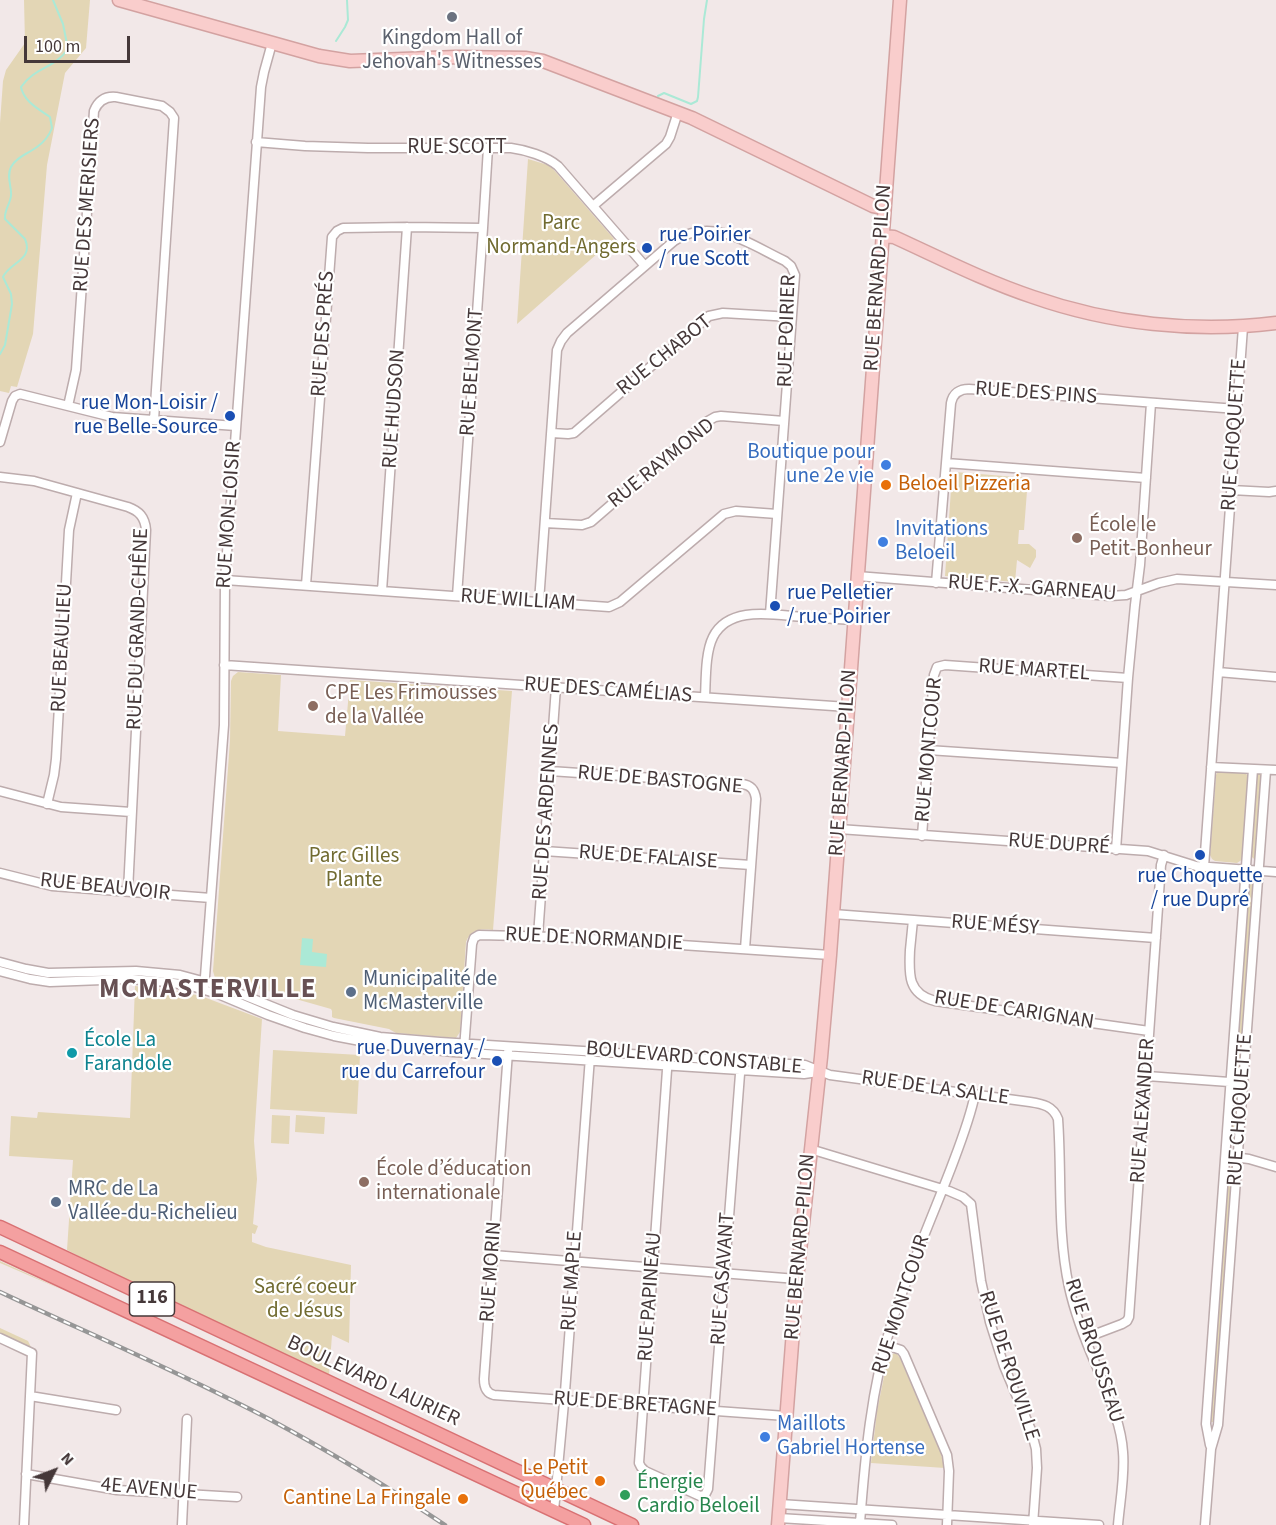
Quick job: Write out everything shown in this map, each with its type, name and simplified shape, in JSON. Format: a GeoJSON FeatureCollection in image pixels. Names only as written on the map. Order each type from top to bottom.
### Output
{"type":"FeatureCollection","features":[{"type":"Feature","properties":{"kind":"main road"},"geometry":{"type":"LineString","coordinates":[[119,0],[325,58],[344,61],[456,57],[534,59],[678,112],[873,206],[884,208]]}},
{"type":"Feature","properties":{"kind":"main road","name":"RUE BERNARD-PILON"},"geometry":{"type":"LineString","coordinates":[[778,1522],[797,1279],[830,956],[900,0]]}},
{"type":"Feature","properties":{"kind":"main road"},"geometry":{"type":"LineString","coordinates":[[882,236],[894,237],[1017,292],[1070,309],[1146,323],[1193,327],[1243,327],[1276,323]]}},
{"type":"Feature","properties":{"kind":"main road","name":"BOULEVARD LAURIER"},"geometry":{"type":"LineString","coordinates":[[0,1227],[632,1525]]}},
{"type":"Feature","properties":{"kind":"main road","name":"BOULEVARD LAURIER"},"geometry":{"type":"LineString","coordinates":[[0,1252],[584,1525]]}},
{"type":"Feature","properties":{"kind":"street","name":"RUE MON-LOISIR"},"geometry":{"type":"LineString","coordinates":[[205,985],[224,725],[225,580],[256,142],[262,78],[272,43]]}},
{"type":"Feature","properties":{"kind":"street","name":"RUE DES MERISIERS"},"geometry":{"type":"LineString","coordinates":[[68,406],[76,370],[94,114],[101,100],[116,97],[162,106],[170,112],[174,121],[154,420]]}},
{"type":"Feature","properties":{"kind":"street"},"geometry":{"type":"LineString","coordinates":[[593,206],[666,144],[678,112]]}},
{"type":"Feature","properties":{"kind":"street","name":"RUE SCOTT"},"geometry":{"type":"LineString","coordinates":[[256,142],[339,147],[518,149],[553,162],[560,168],[645,266]]}},
{"type":"Feature","properties":{"kind":"street","name":"RUE BELMONT"},"geometry":{"type":"LineString","coordinates":[[458,596],[488,148]]}},
{"type":"Feature","properties":{"kind":"street","name":"RUE HUDSON"},"geometry":{"type":"LineString","coordinates":[[382,591],[407,227]]}},
{"type":"Feature","properties":{"kind":"street","name":"RUE DES PRÉS"},"geometry":{"type":"LineString","coordinates":[[306,585],[331,239],[337,231],[343,228],[483,228]]}},
{"type":"Feature","properties":{"kind":"street","name":"RUE POIRIER"},"geometry":{"type":"LineString","coordinates":[[539,602],[557,350],[561,341],[567,333],[675,240],[687,234],[705,230],[723,232],[785,261],[795,274],[770,614]]}},
{"type":"Feature","properties":{"kind":"street","name":"RUE CHABOT"},"geometry":{"type":"LineString","coordinates":[[552,433],[574,433],[709,316],[723,313],[791,317]]}},
{"type":"Feature","properties":{"kind":"street","name":"RUE CHOQUETTE"},"geometry":{"type":"LineString","coordinates":[[1204,867],[1243,327]]}},
{"type":"Feature","properties":{"kind":"street","name":"RUE DES PINS"},"geometry":{"type":"LineString","coordinates":[[936,583],[951,401],[960,390],[1237,409]]}},
{"type":"Feature","properties":{"kind":"street"},"geometry":{"type":"LineString","coordinates":[[0,442],[14,397],[22,393],[112,417],[236,426]]}},
{"type":"Feature","properties":{"kind":"street"},"geometry":{"type":"LineString","coordinates":[[1116,850],[1151,403]]}},
{"type":"Feature","properties":{"kind":"street","name":"RUE RAYMOND"},"geometry":{"type":"LineString","coordinates":[[545,523],[582,525],[591,522],[716,417],[784,421]]}},
{"type":"Feature","properties":{"kind":"street"},"geometry":{"type":"LineString","coordinates":[[946,463],[1146,478]]}},
{"type":"Feature","properties":{"kind":"street","name":"RUE DU GRAND-CHÊNE"},"geometry":{"type":"LineString","coordinates":[[0,477],[24,479],[136,510],[142,516],[146,527],[128,891]]}},
{"type":"Feature","properties":{"kind":"street"},"geometry":{"type":"LineString","coordinates":[[1231,490],[1276,491]]}},
{"type":"Feature","properties":{"kind":"street","name":"RUE BEAULIEU"},"geometry":{"type":"LineString","coordinates":[[47,804],[56,764],[69,530],[78,493]]}},
{"type":"Feature","properties":{"kind":"street","name":"RUE WILLIAM"},"geometry":{"type":"LineString","coordinates":[[225,580],[606,608],[614,606],[724,514],[736,511],[777,514]]}},
{"type":"Feature","properties":{"kind":"street","name":"RUE F.-X.-GARNEAU"},"geometry":{"type":"LineString","coordinates":[[857,576],[1110,596],[1123,596],[1177,579],[1276,585]]}},
{"type":"Feature","properties":{"kind":"street"},"geometry":{"type":"LineString","coordinates":[[705,698],[709,649],[716,631],[725,623],[751,615],[770,614],[854,620]]}},
{"type":"Feature","properties":{"kind":"street","name":"RUE DES CAMÉLIAS"},"geometry":{"type":"LineString","coordinates":[[225,665],[848,707]]}},
{"type":"Feature","properties":{"kind":"street","name":"RUE MARTEL"},"geometry":{"type":"LineString","coordinates":[[939,666],[1128,678]]}},
{"type":"Feature","properties":{"kind":"street","name":"RUE MONTCOUR"},"geometry":{"type":"LineString","coordinates":[[922,836],[934,675],[939,666]]}},
{"type":"Feature","properties":{"kind":"street"},"geometry":{"type":"LineString","coordinates":[[1218,672],[1276,677]]}},
{"type":"Feature","properties":{"kind":"street","name":"RUE DES ARDENNES"},"geometry":{"type":"LineString","coordinates":[[538,936],[556,687]]}},
{"type":"Feature","properties":{"kind":"street"},"geometry":{"type":"LineString","coordinates":[[928,750],[1122,763]]}},
{"type":"Feature","properties":{"kind":"street"},"geometry":{"type":"LineString","coordinates":[[1211,767],[1276,770]]}},
{"type":"Feature","properties":{"kind":"street","name":"RUE CHOQUETTE"},"geometry":{"type":"LineString","coordinates":[[1211,1449],[1206,1424],[1253,770]]}},
{"type":"Feature","properties":{"kind":"street","name":"RUE CHOQUETTE"},"geometry":{"type":"LineString","coordinates":[[1205,1525],[1211,1449],[1218,1425],[1266,770]]}},
{"type":"Feature","properties":{"kind":"street","name":"RUE DE BASTOGNE"},"geometry":{"type":"LineString","coordinates":[[550,771],[749,786],[755,792],[756,799],[745,949]]}},
{"type":"Feature","properties":{"kind":"street"},"geometry":{"type":"LineString","coordinates":[[0,790],[67,808],[131,813]]}},
{"type":"Feature","properties":{"kind":"street","name":"RUE DUPRÉ"},"geometry":{"type":"LineString","coordinates":[[839,829],[1148,851],[1204,867],[1276,872]]}},
{"type":"Feature","properties":{"kind":"street","name":"RUE DE FALAISE"},"geometry":{"type":"LineString","coordinates":[[544,851],[751,865]]}},
{"type":"Feature","properties":{"kind":"street","name":"RUE ALEXANDER"},"geometry":{"type":"LineString","coordinates":[[1085,1338],[1122,1324],[1129,1317],[1161,865],[1164,855]]}},
{"type":"Feature","properties":{"kind":"street","name":"RUE BEAUVOIR"},"geometry":{"type":"LineString","coordinates":[[0,873],[52,885],[212,898]]}},
{"type":"Feature","properties":{"kind":"street","name":"RUE MÉSY"},"geometry":{"type":"LineString","coordinates":[[833,914],[1156,938]]}},
{"type":"Feature","properties":{"kind":"street","name":"RUE DE CARIGNAN"},"geometry":{"type":"LineString","coordinates":[[913,920],[910,976],[915,988],[925,997],[1149,1031]]}},
{"type":"Feature","properties":{"kind":"street","name":"RUE DE NORMANDIE"},"geometry":{"type":"LineString","coordinates":[[464,1048],[472,944],[474,938],[479,934],[562,936],[830,956]]}},
{"type":"Feature","properties":{"kind":"street","name":"BOULEVARD CONSTABLE"},"geometry":{"type":"LineString","coordinates":[[0,962],[48,973],[136,970],[180,975],[234,1000],[390,1042],[464,1048],[591,1051],[740,1065],[804,1074],[819,1072]]}},
{"type":"Feature","properties":{"kind":"street","name":"BOULEVARD CONSTABLE"},"geometry":{"type":"LineString","coordinates":[[0,971],[46,981],[129,979],[205,985]]}},
{"type":"Feature","properties":{"kind":"street","name":"BOULEVARD CONSTABLE"},"geometry":{"type":"LineString","coordinates":[[509,1050],[590,1060],[668,1060]]}},
{"type":"Feature","properties":{"kind":"street","name":"RUE MORIN"},"geometry":{"type":"LineString","coordinates":[[486,1390],[484,1379],[509,1050]]}},
{"type":"Feature","properties":{"kind":"street","name":"RUE MAPLE"},"geometry":{"type":"LineString","coordinates":[[554,1511],[591,1051]]}},
{"type":"Feature","properties":{"kind":"street","name":"RUE PAPINEAU"},"geometry":{"type":"LineString","coordinates":[[668,1060],[639,1460],[642,1469],[694,1494],[703,1496]]}},
{"type":"Feature","properties":{"kind":"street","name":"RUE CASAVANT"},"geometry":{"type":"LineString","coordinates":[[703,1496],[708,1489],[740,1065]]}},
{"type":"Feature","properties":{"kind":"street","name":"RUE DE LA SALLE"},"geometry":{"type":"LineString","coordinates":[[819,1072],[1030,1102],[1051,1108]]}},
{"type":"Feature","properties":{"kind":"street"},"geometry":{"type":"LineString","coordinates":[[1147,1076],[1243,1083]]}},
{"type":"Feature","properties":{"kind":"street","name":"RUE MONTCOUR"},"geometry":{"type":"LineString","coordinates":[[860,1523],[868,1436],[886,1345],[906,1282],[961,1140],[975,1094]]}},
{"type":"Feature","properties":{"kind":"street","name":"RUE BROUSSEAU"},"geometry":{"type":"LineString","coordinates":[[1051,1108],[1056,1113],[1058,1122],[1061,1222],[1069,1287],[1085,1338],[1111,1402],[1122,1444],[1123,1467],[1118,1525]]}},
{"type":"Feature","properties":{"kind":"street","name":"RUE DE ROUVILLE"},"geometry":{"type":"LineString","coordinates":[[810,1149],[943,1189],[968,1200],[972,1207],[981,1281],[990,1322],[1004,1366],[1031,1430],[1036,1449],[1033,1523]]}},
{"type":"Feature","properties":{"kind":"street"},"geometry":{"type":"LineString","coordinates":[[1226,1156],[1276,1167]]}},
{"type":"Feature","properties":{"kind":"street"},"geometry":{"type":"LineString","coordinates":[[493,1255],[797,1279]]}},
{"type":"Feature","properties":{"kind":"street"},"geometry":{"type":"LineString","coordinates":[[0,1338],[32,1353],[24,1525]]}},
{"type":"Feature","properties":{"kind":"street"},"geometry":{"type":"LineString","coordinates":[[886,1345],[899,1349],[904,1354],[945,1449],[950,1470],[947,1525]]}},
{"type":"Feature","properties":{"kind":"street","name":"RUE DE BRETAGNE"},"geometry":{"type":"LineString","coordinates":[[486,1390],[494,1395],[786,1416]]}},
{"type":"Feature","properties":{"kind":"street"},"geometry":{"type":"LineString","coordinates":[[30,1396],[116,1410]]}},
{"type":"Feature","properties":{"kind":"street"},"geometry":{"type":"LineString","coordinates":[[182,1525],[186,1419]]}},
{"type":"Feature","properties":{"kind":"street","name":"4E AVENUE"},"geometry":{"type":"LineString","coordinates":[[26,1474],[112,1489],[237,1497]]}},
{"type":"Feature","properties":{"kind":"street"},"geometry":{"type":"LineString","coordinates":[[780,1504],[1033,1523],[1099,1525]]}},
{"type":"Feature","properties":{"kind":"street"},"geometry":{"type":"LineString","coordinates":[[778,1522],[892,1525]]}},
{"type":"Feature","properties":{"kind":"green space"},"geometry":{"type":"Polygon","coordinates":[[[24,0],[90,0],[86,48],[65,73],[47,165],[33,334],[17,387],[11,386],[9,393],[0,391],[0,123],[6,70],[25,43],[24,0]]]}},
{"type":"Feature","properties":{"kind":"green space","name":"Parc Normand-Angers"},"geometry":{"type":"Polygon","coordinates":[[[528,159],[548,165],[554,170],[614,239],[517,324],[528,159]]]}},
{"type":"Feature","properties":{"kind":"green space"},"geometry":{"type":"Polygon","coordinates":[[[955,472],[1028,478],[1024,530],[1019,530],[1018,544],[1029,544],[1036,550],[1036,557],[1030,568],[1017,560],[1015,582],[945,576],[952,475],[955,472]]]}},
{"type":"Feature","properties":{"kind":"green space","name":"Parc Gilles Plante"},"geometry":{"type":"Polygon","coordinates":[[[238,672],[281,675],[278,731],[345,736],[350,680],[512,691],[493,930],[476,931],[470,934],[466,942],[460,1032],[456,1038],[396,1033],[389,1029],[334,1018],[331,1009],[215,978],[213,971],[230,741],[231,681],[238,672]]]}},
{"type":"Feature","properties":{"kind":"green space"},"geometry":{"type":"Polygon","coordinates":[[[1218,771],[1245,773],[1249,777],[1243,859],[1237,863],[1215,861],[1210,855],[1218,771]]]}},
{"type":"Feature","properties":{"kind":"green space"},"geometry":{"type":"Polygon","coordinates":[[[1261,773],[1257,858],[1255,860],[1251,856],[1257,776],[1261,773]]]}},
{"type":"Feature","properties":{"kind":"green space"},"geometry":{"type":"Polygon","coordinates":[[[1250,881],[1254,882],[1241,1070],[1238,1070],[1236,1066],[1250,881]]]}},
{"type":"Feature","properties":{"kind":"green space","name":"Sacré coeur de Jésus"},"geometry":{"type":"Polygon","coordinates":[[[135,986],[201,996],[262,1019],[254,1141],[257,1179],[253,1224],[258,1226],[255,1234],[252,1233],[252,1242],[351,1265],[349,1343],[332,1335],[329,1375],[119,1277],[67,1250],[73,1160],[9,1156],[11,1116],[37,1118],[38,1112],[130,1118],[135,986]]]}},
{"type":"Feature","properties":{"kind":"green space"},"geometry":{"type":"Polygon","coordinates":[[[273,1050],[360,1055],[357,1114],[270,1109],[273,1050]]]}},
{"type":"Feature","properties":{"kind":"green space"},"geometry":{"type":"Polygon","coordinates":[[[1239,1094],[1235,1145],[1233,1145],[1230,1142],[1233,1096],[1239,1094]]]}},
{"type":"Feature","properties":{"kind":"green space"},"geometry":{"type":"Polygon","coordinates":[[[272,1115],[290,1116],[289,1144],[271,1143],[272,1115]]]}},
{"type":"Feature","properties":{"kind":"green space"},"geometry":{"type":"Polygon","coordinates":[[[296,1115],[325,1117],[324,1134],[295,1132],[296,1115]]]}},
{"type":"Feature","properties":{"kind":"green space"},"geometry":{"type":"Polygon","coordinates":[[[1231,1167],[1234,1169],[1217,1422],[1210,1422],[1228,1169],[1231,1167]]]}},
{"type":"Feature","properties":{"kind":"green space"},"geometry":{"type":"Polygon","coordinates":[[[0,1261],[65,1291],[0,1263],[0,1261]]]}},
{"type":"Feature","properties":{"kind":"green space"},"geometry":{"type":"Polygon","coordinates":[[[0,1328],[28,1341],[31,1347],[0,1334],[0,1328]]]}},
{"type":"Feature","properties":{"kind":"green space"},"geometry":{"type":"Polygon","coordinates":[[[896,1353],[940,1451],[945,1468],[871,1463],[877,1411],[888,1357],[896,1353]]]}},
{"type":"Feature","properties":{"kind":"shaded area"},"geometry":{"type":"Polygon","coordinates":[[[302,938],[313,939],[312,952],[327,954],[326,967],[300,965],[302,938]]]}},
{"type":"Feature","properties":{"kind":"waterway"},"geometry":{"type":"LineString","coordinates":[[0,354],[5,345],[12,304],[11,294],[3,277],[24,256],[27,246],[25,239],[5,219],[11,196],[10,171],[16,160],[44,141],[52,128],[50,117],[25,97],[21,87],[33,75],[63,56],[68,49],[63,24],[53,0]]}},
{"type":"Feature","properties":{"kind":"waterway"},"geometry":{"type":"LineString","coordinates":[[336,41],[348,20],[347,0]]}},
{"type":"Feature","properties":{"kind":"waterway"},"geometry":{"type":"LineString","coordinates":[[658,96],[664,93],[691,104],[697,101],[707,0]]}},
{"type":"Feature","properties":{"kind":"railway"},"geometry":{"type":"LineString","coordinates":[[0,1292],[269,1419],[358,1470],[445,1525]]}},
{"type":"Feature","properties":{"kind":"place","name":"Kingdom Hall of Jehovah's Witnesses"},"geometry":{"type":"Point","coordinates":[452,17]}},
{"type":"Feature","properties":{"kind":"place","name":"rue Poirier / rue Scott"},"geometry":{"type":"Point","coordinates":[647,248]}},
{"type":"Feature","properties":{"kind":"place","name":"rue Mon-Loisir / rue Belle-Source"},"geometry":{"type":"Point","coordinates":[230,416]}},
{"type":"Feature","properties":{"kind":"place","name":"Boutique pour une 2e vie"},"geometry":{"type":"Point","coordinates":[886,465]}},
{"type":"Feature","properties":{"kind":"place","name":"Beloeil Pizzeria"},"geometry":{"type":"Point","coordinates":[886,485]}},
{"type":"Feature","properties":{"kind":"place","name":"École le Petit-Bonheur"},"geometry":{"type":"Point","coordinates":[1077,538]}},
{"type":"Feature","properties":{"kind":"place","name":"Invitations Beloeil"},"geometry":{"type":"Point","coordinates":[883,542]}},
{"type":"Feature","properties":{"kind":"place","name":"rue Pelletier / rue Poirier"},"geometry":{"type":"Point","coordinates":[775,606]}},
{"type":"Feature","properties":{"kind":"place","name":"CPE Les Frimousses de la Vallée"},"geometry":{"type":"Point","coordinates":[313,706]}},
{"type":"Feature","properties":{"kind":"place","name":"rue Choquette / rue Dupré"},"geometry":{"type":"Point","coordinates":[1200,855]}},
{"type":"Feature","properties":{"kind":"place","name":"Municipalité de McMasterville"},"geometry":{"type":"Point","coordinates":[351,992]}},
{"type":"Feature","properties":{"kind":"place","name":"École La Farandole"},"geometry":{"type":"Point","coordinates":[72,1053]}},
{"type":"Feature","properties":{"kind":"place","name":"rue Duvernay / rue du Carrefour"},"geometry":{"type":"Point","coordinates":[497,1061]}},
{"type":"Feature","properties":{"kind":"place","name":"École d’éducation internationale"},"geometry":{"type":"Point","coordinates":[364,1182]}},
{"type":"Feature","properties":{"kind":"place","name":"MRC de La Vallée-du-Richelieu"},"geometry":{"type":"Point","coordinates":[56,1202]}},
{"type":"Feature","properties":{"kind":"place","name":"Maillots Gabriel Hortense"},"geometry":{"type":"Point","coordinates":[765,1437]}},
{"type":"Feature","properties":{"kind":"place","name":"Le Petit Québec"},"geometry":{"type":"Point","coordinates":[600,1481]}},
{"type":"Feature","properties":{"kind":"place","name":"Énergie Cardio Beloeil"},"geometry":{"type":"Point","coordinates":[625,1495]}},
{"type":"Feature","properties":{"kind":"place","name":"Cantine La Fringale"},"geometry":{"type":"Point","coordinates":[463,1499]}},
{"type":"Feature","properties":{"kind":"district","name":"MCMASTERVILLE"},"geometry":{"type":"Point","coordinates":[208,991]}}]}
